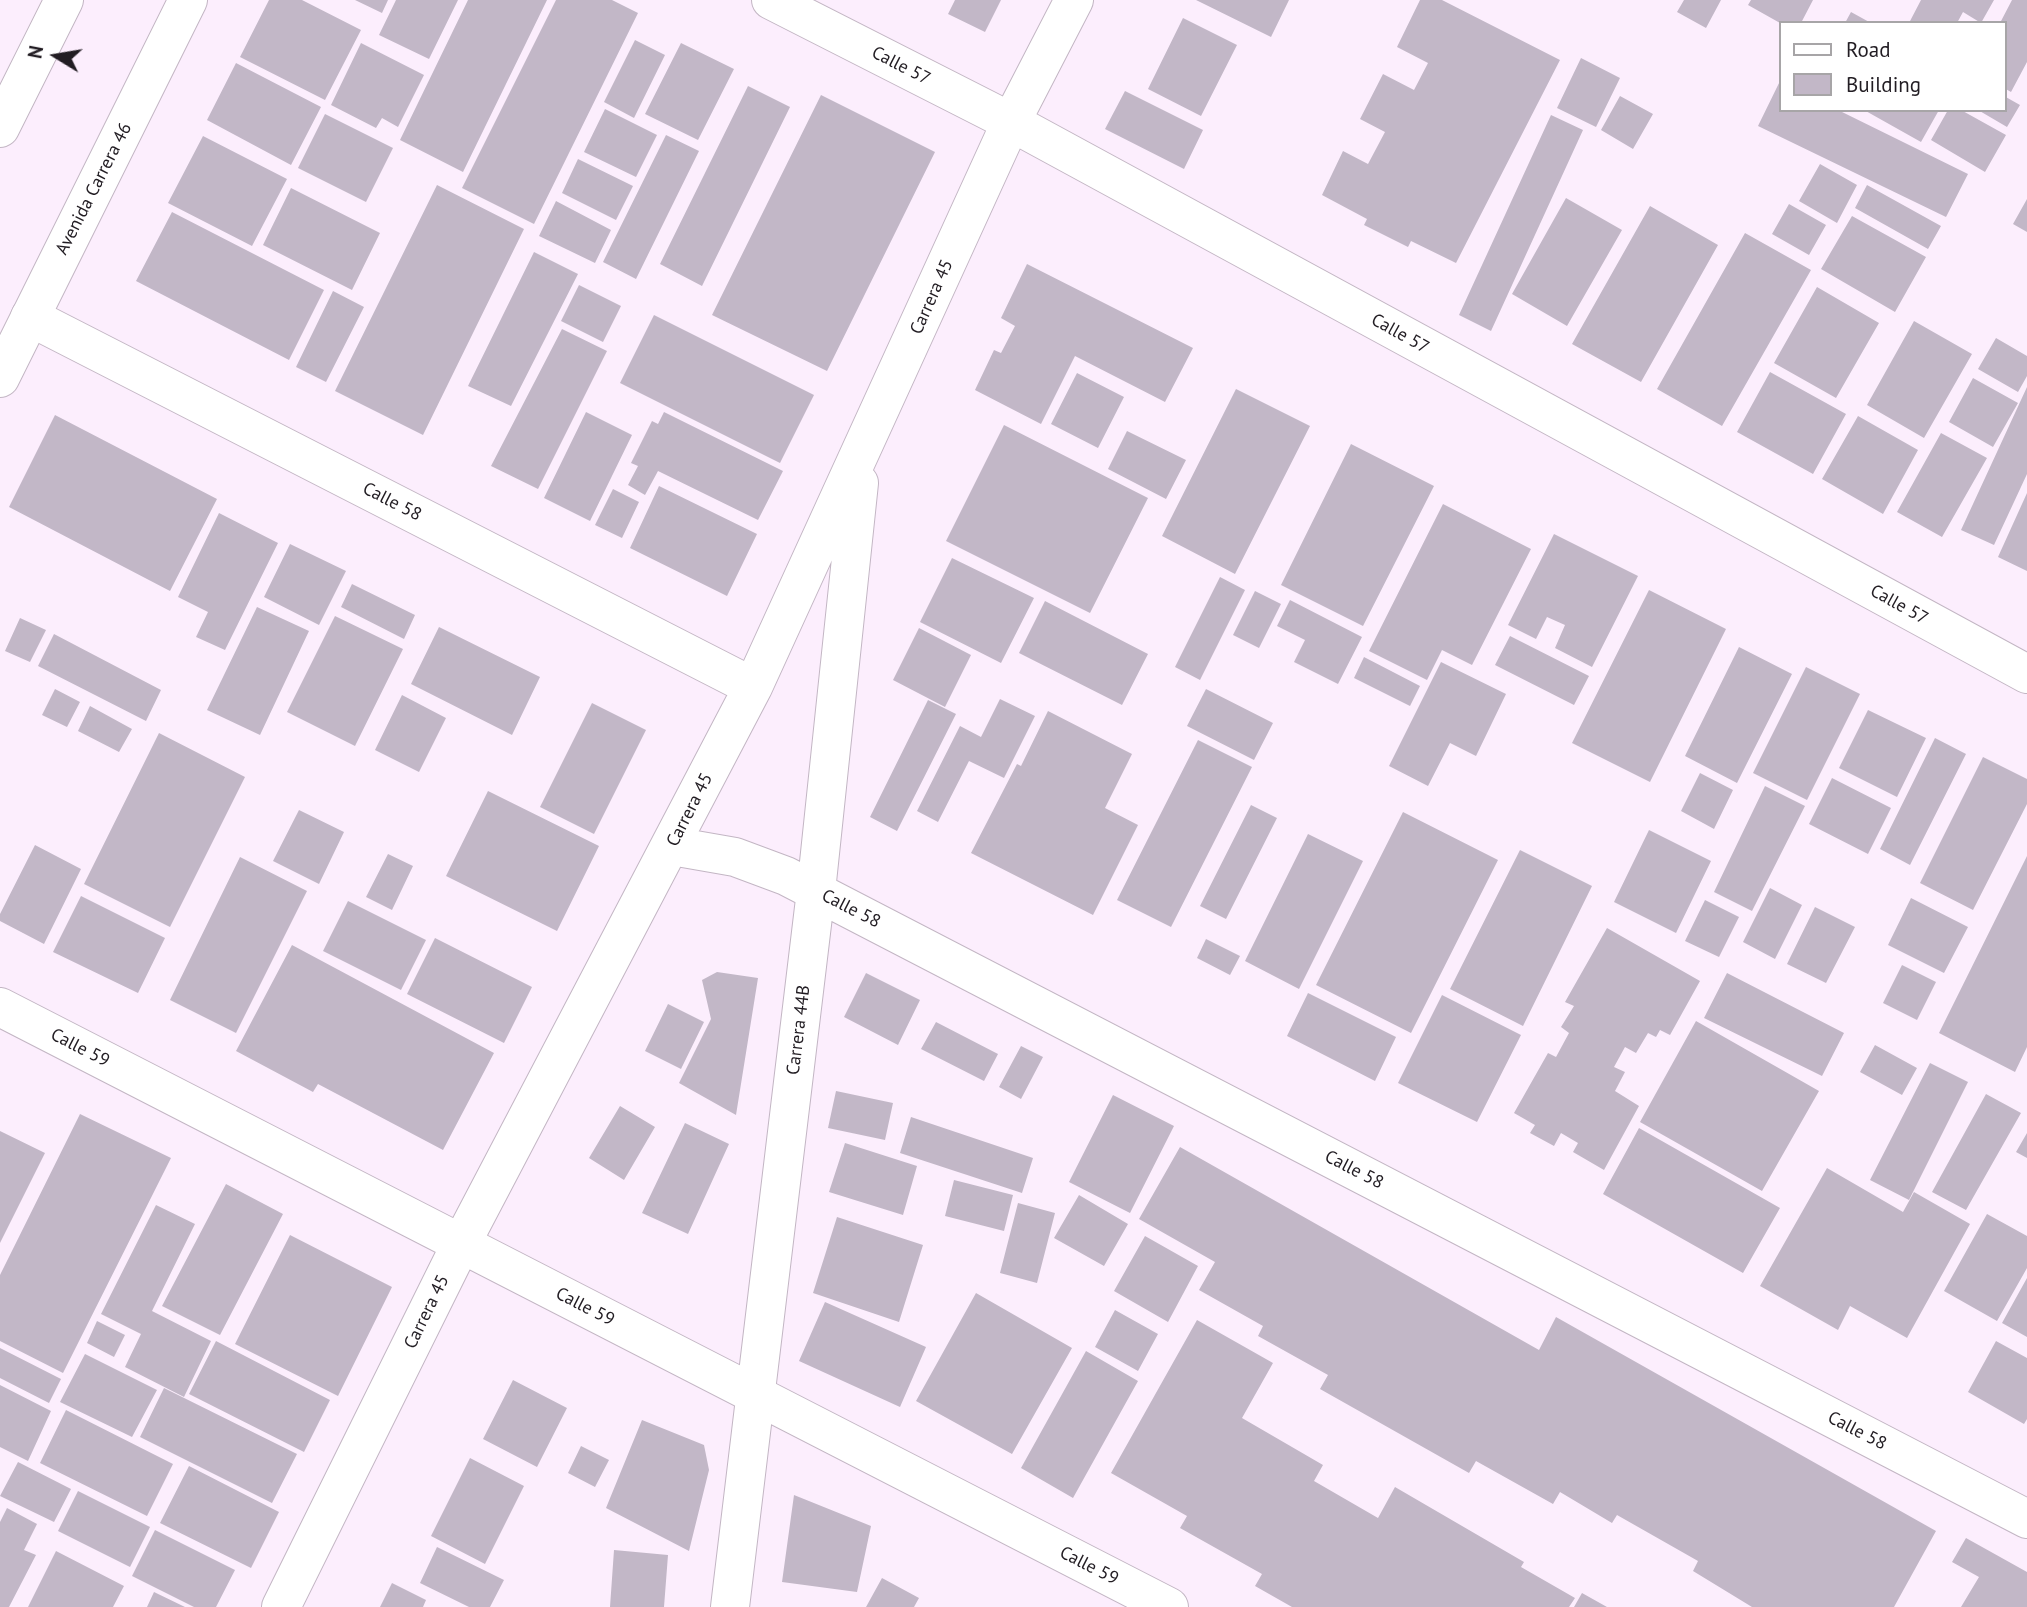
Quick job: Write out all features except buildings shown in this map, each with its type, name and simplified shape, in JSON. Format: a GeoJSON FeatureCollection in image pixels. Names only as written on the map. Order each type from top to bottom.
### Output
{"type":"FeatureCollection","features":[{"type":"Feature","properties":{"kind":"street"},"geometry":{"type":"LineString","coordinates":[[0,128],[64,0]]}},
{"type":"Feature","properties":{"kind":"street","name":"Avenida Carrera 46"},"geometry":{"type":"LineString","coordinates":[[0,378],[188,0]]}},
{"type":"Feature","properties":{"kind":"street","name":"Calle 57"},"geometry":{"type":"LineString","coordinates":[[771,0],[1011,122],[2027,674]]}},
{"type":"Feature","properties":{"kind":"street","name":"Carrera 45"},"geometry":{"type":"LineString","coordinates":[[281,1607],[461,1244],[753,687],[1011,122],[1074,0]]}},
{"type":"Feature","properties":{"kind":"street","name":"Calle 58"},"geometry":{"type":"LineString","coordinates":[[30,317],[753,687]]}},
{"type":"Feature","properties":{"kind":"street","name":"Carrera 44B"},"geometry":{"type":"LineString","coordinates":[[730,1607],[816,891],[862,452]]}},
{"type":"Feature","properties":{"kind":"street","name":"Calle 58"},"geometry":{"type":"LineString","coordinates":[[672,846],[735,857],[786,876],[2027,1519]]}},
{"type":"Feature","properties":{"kind":"street","name":"Calle 59"},"geometry":{"type":"LineString","coordinates":[[0,1007],[1169,1607]]}}]}
